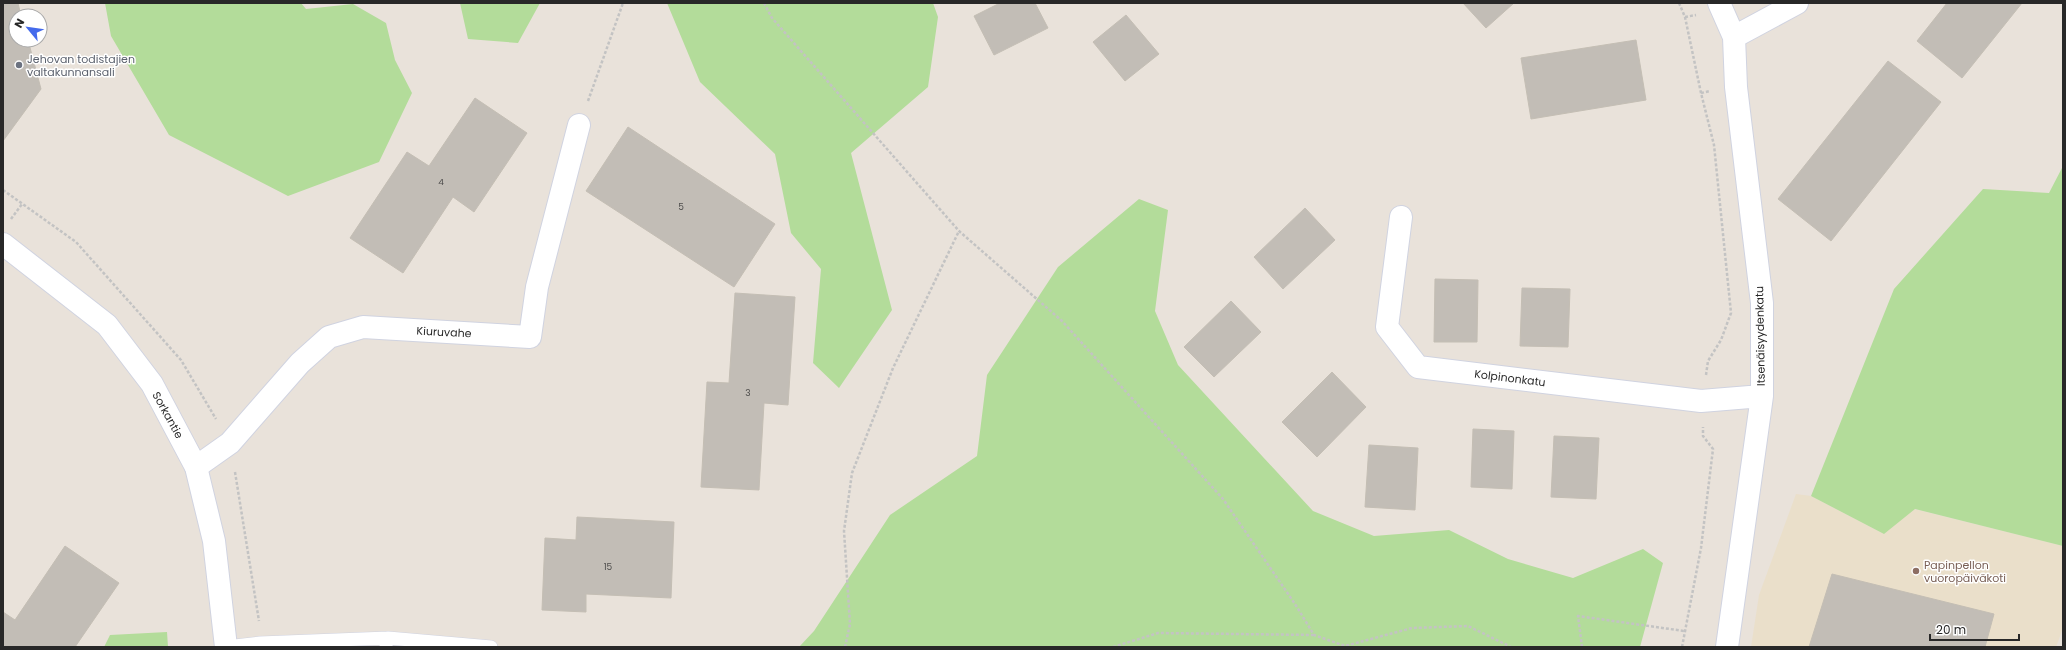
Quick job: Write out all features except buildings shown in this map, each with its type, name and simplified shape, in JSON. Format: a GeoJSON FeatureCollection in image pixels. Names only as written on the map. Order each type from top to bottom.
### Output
{"type":"FeatureCollection","features":[{"type":"Feature","properties":{"kind":"street","name":"Itsenäisyydenkatu"},"geometry":{"type":"LineString","coordinates":[[1719,3],[1734,38],[1736,87],[1762,303],[1762,396],[1727,647]]}},
{"type":"Feature","properties":{"kind":"street"},"geometry":{"type":"LineString","coordinates":[[1734,38],[1797,3]]}},
{"type":"Feature","properties":{"kind":"street","name":"Kiuruvahe"},"geometry":{"type":"LineString","coordinates":[[196,467],[230,443],[300,363],[329,336],[363,327],[530,337],[537,287],[579,125]]}},
{"type":"Feature","properties":{"kind":"street","name":"Kolpinonkatu"},"geometry":{"type":"LineString","coordinates":[[1401,217],[1387,327],[1418,367],[1701,401],[1762,396]]}},
{"type":"Feature","properties":{"kind":"street","name":"Sorkantie"},"geometry":{"type":"LineString","coordinates":[[3,244],[107,325],[152,384],[196,467],[214,542],[226,647]]}},
{"type":"Feature","properties":{"kind":"lane"},"geometry":{"type":"LineString","coordinates":[[226,647],[260,643],[386,643],[491,647]]}},
{"type":"Feature","properties":{"kind":"path"},"geometry":{"type":"LineString","coordinates":[[579,125],[623,3]]}},
{"type":"Feature","properties":{"kind":"path"},"geometry":{"type":"LineString","coordinates":[[764,3],[772,18],[959,231],[1062,321],[1223,499],[1295,604],[1314,635]]}},
{"type":"Feature","properties":{"kind":"path"},"geometry":{"type":"LineString","coordinates":[[1679,3],[1685,17],[1700,93],[1714,144],[1731,313],[1721,340],[1708,361],[1701,401],[1703,436],[1713,449],[1701,548],[1682,647]]}},
{"type":"Feature","properties":{"kind":"path"},"geometry":{"type":"LineString","coordinates":[[845,647],[850,624],[844,531],[852,473],[893,368],[959,231]]}},
{"type":"Feature","properties":{"kind":"path"},"geometry":{"type":"LineString","coordinates":[[1582,647],[1578,616],[1684,631]]}},
{"type":"Feature","properties":{"kind":"path"},"geometry":{"type":"LineString","coordinates":[[1113,647],[1158,633],[1314,635],[1345,646],[1412,628],[1468,626],[1511,647]]}},
{"type":"Feature","properties":{"kind":"shaded area","name":"Papinpellon vuoropäiväkoti"},"geometry":{"type":"Polygon","coordinates":[[[1796,494],[1811,496],[1884,534],[1914,509],[2063,546],[2063,628],[2056,647],[1751,647],[1759,595],[1796,494]]]}},
{"type":"Feature","properties":{"kind":"green space"},"geometry":{"type":"Polygon","coordinates":[[[105,3],[301,3],[306,9],[353,4],[386,23],[395,60],[412,93],[379,162],[288,196],[169,135],[111,36],[105,3]]]}},
{"type":"Feature","properties":{"kind":"green space"},"geometry":{"type":"Polygon","coordinates":[[[460,3],[540,3],[518,43],[468,39],[460,3]]]}},
{"type":"Feature","properties":{"kind":"green space"},"geometry":{"type":"Polygon","coordinates":[[[667,3],[933,3],[938,17],[928,87],[851,153],[892,310],[839,388],[813,363],[821,269],[791,233],[775,154],[700,82],[667,3]]]}},
{"type":"Feature","properties":{"kind":"green space"},"geometry":{"type":"Polygon","coordinates":[[[2063,166],[2063,546],[1915,509],[1884,534],[1811,496],[1894,289],[1983,189],[2049,193],[2063,166]]]}},
{"type":"Feature","properties":{"kind":"green space"},"geometry":{"type":"Polygon","coordinates":[[[1139,199],[1168,210],[1155,311],[1178,365],[1313,511],[1374,536],[1449,530],[1508,559],[1573,578],[1643,549],[1663,563],[1640,647],[799,647],[814,631],[890,515],[977,456],[987,375],[1058,267],[1139,199]]]}},
{"type":"Feature","properties":{"kind":"green space"},"geometry":{"type":"Polygon","coordinates":[[[167,632],[168,647],[104,647],[110,635],[167,632]]]}},
{"type":"Feature","properties":{"kind":"place","name":"Jehovan todistajien valtakunnansali"},"geometry":{"type":"Point","coordinates":[19,65]}},
{"type":"Feature","properties":{"kind":"place","name":"Papinpellon vuoropäiväkoti"},"geometry":{"type":"Point","coordinates":[1916,571]}}]}
